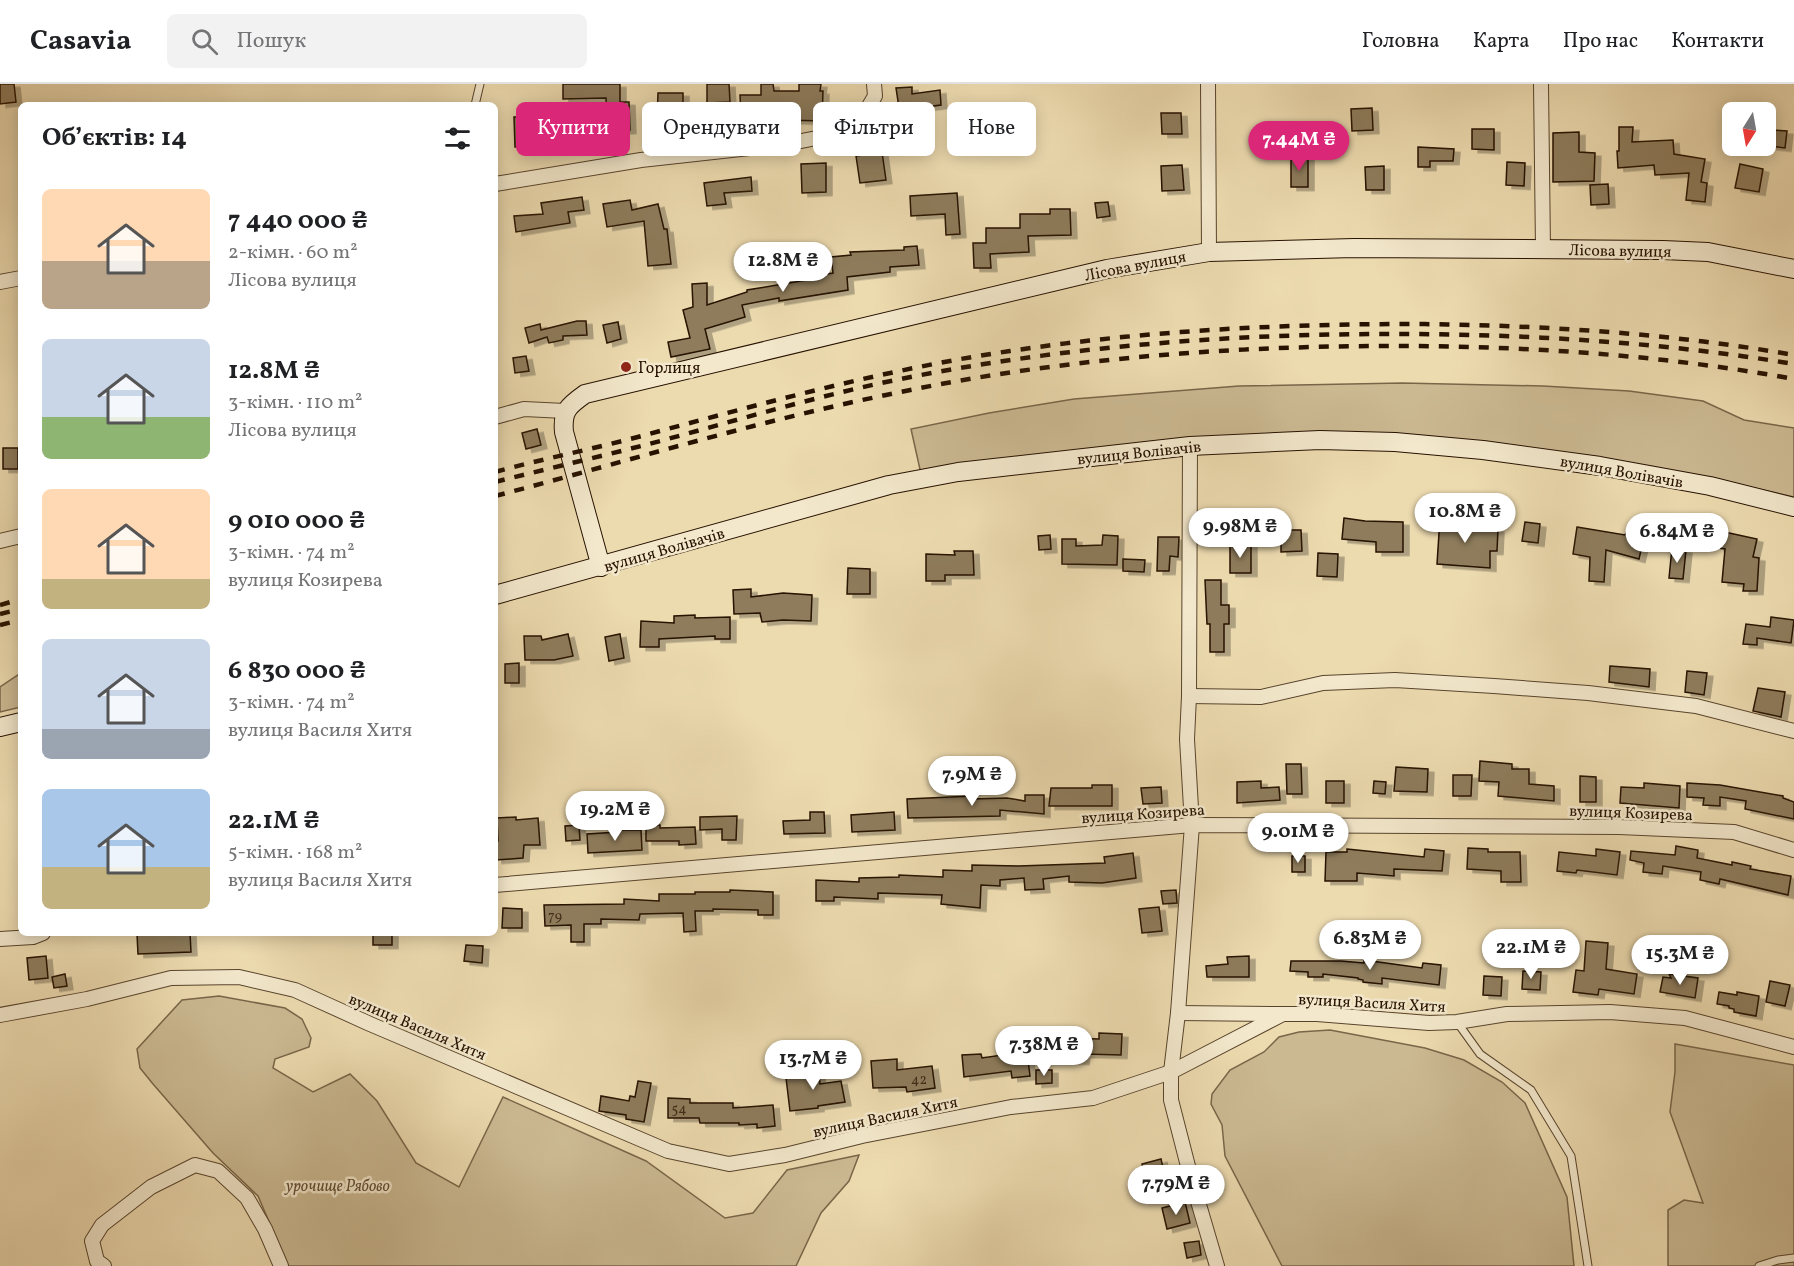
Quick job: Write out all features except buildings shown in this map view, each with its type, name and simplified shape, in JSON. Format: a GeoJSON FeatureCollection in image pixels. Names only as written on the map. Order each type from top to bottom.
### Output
{"type":"FeatureCollection","features":[{"type":"Feature","properties":{"kind":"street"},"geometry":{"type":"LineString","coordinates":[[498,184],[641,160],[786,144],[837,134],[860,121],[874,96],[874,84]]}},
{"type":"Feature","properties":{"kind":"street"},"geometry":{"type":"LineString","coordinates":[[1208,84],[1209,252]]}},
{"type":"Feature","properties":{"kind":"street"},"geometry":{"type":"LineString","coordinates":[[1541,84],[1543,249]]}},
{"type":"Feature","properties":{"kind":"street","name":"Лісова вулиця"},"geometry":{"type":"LineString","coordinates":[[566,411],[573,402],[585,394],[597,391],[1096,271],[1209,252],[1354,248],[1663,249],[1738,256],[1794,269]]}},
{"type":"Feature","properties":{"kind":"street"},"geometry":{"type":"LineString","coordinates":[[0,282],[18,279]]}},
{"type":"Feature","properties":{"kind":"street"},"geometry":{"type":"LineString","coordinates":[[498,416],[524,409],[566,411],[563,421],[568,453],[601,567]]}},
{"type":"Feature","properties":{"kind":"street","name":"вулиця Волівачів"},"geometry":{"type":"LineString","coordinates":[[498,594],[889,485],[958,472],[1190,446],[1320,440],[1395,442],[1483,450],[1600,466],[1710,486],[1794,507]]}},
{"type":"Feature","properties":{"kind":"street"},"geometry":{"type":"LineString","coordinates":[[1190,446],[1187,740],[1192,825],[1178,1013],[1171,1072],[1171,1100],[1217,1266]]}},
{"type":"Feature","properties":{"kind":"street"},"geometry":{"type":"LineString","coordinates":[[0,541],[18,537]]}},
{"type":"Feature","properties":{"kind":"street"},"geometry":{"type":"LineString","coordinates":[[1189,696],[1261,697],[1323,683],[1375,681],[1494,686],[1588,693],[1695,706],[1794,731]]}},
{"type":"Feature","properties":{"kind":"street"},"geometry":{"type":"LineString","coordinates":[[0,727],[18,723]]}},
{"type":"Feature","properties":{"kind":"street","name":"вулиця Козирева"},"geometry":{"type":"LineString","coordinates":[[498,885],[1192,825],[1619,827],[1734,832],[1794,850]]}},
{"type":"Feature","properties":{"kind":"street"},"geometry":{"type":"LineString","coordinates":[[0,939],[36,936]]}},
{"type":"Feature","properties":{"kind":"street","name":"вулиця Василя Хитя"},"geometry":{"type":"LineString","coordinates":[[0,1015],[87,999],[171,978],[239,977],[295,990],[668,1151],[729,1164],[785,1155],[862,1136],[1011,1107],[1093,1098],[1171,1072],[1283,1014],[1317,1014],[1429,1023],[1457,1022],[1507,1014],[1610,1012],[1685,1018],[1794,1047]]}},
{"type":"Feature","properties":{"kind":"street"},"geometry":{"type":"LineString","coordinates":[[1178,1013],[1283,1014]]}},
{"type":"Feature","properties":{"kind":"street"},"geometry":{"type":"LineString","coordinates":[[104,1266],[97,1261],[92,1241],[102,1225],[150,1188],[195,1165],[218,1171],[247,1198],[265,1229],[281,1266]]}},
{"type":"Feature","properties":{"kind":"lane"},"geometry":{"type":"LineString","coordinates":[[476,102],[480,84]]}},
{"type":"Feature","properties":{"kind":"lane"},"geometry":{"type":"LineString","coordinates":[[1457,1022],[1480,1054],[1531,1090],[1571,1156],[1588,1266]]}},
{"type":"Feature","properties":{"kind":"lane"},"geometry":{"type":"LineString","coordinates":[[1759,1266],[1794,1258]]}},
{"type":"Feature","properties":{"kind":"green space"},"geometry":{"type":"Polygon","coordinates":[[[1402,383],[1543,386],[1629,391],[1703,401],[1744,420],[1794,428],[1794,497],[1731,483],[1347,436],[921,474],[911,429],[1074,399],[1239,386],[1402,383]]]}},
{"type":"Feature","properties":{"kind":"green space"},"geometry":{"type":"Polygon","coordinates":[[[18,675],[18,708],[0,712],[0,687],[18,675]]]}},
{"type":"Feature","properties":{"kind":"green space","name":"урочище Рябово"},"geometry":{"type":"Polygon","coordinates":[[[219,996],[285,1008],[302,1019],[311,1038],[309,1047],[275,1059],[273,1068],[313,1092],[350,1074],[377,1101],[416,1163],[459,1187],[503,1097],[646,1161],[725,1218],[753,1213],[787,1170],[859,1155],[849,1181],[821,1213],[796,1266],[288,1266],[258,1196],[213,1153],[140,1068],[137,1049],[182,1000],[219,996]]]}},
{"type":"Feature","properties":{"kind":"green space"},"geometry":{"type":"Polygon","coordinates":[[[1330,1030],[1425,1048],[1464,1060],[1502,1082],[1525,1103],[1567,1197],[1574,1266],[1282,1266],[1225,1156],[1222,1125],[1211,1104],[1212,1094],[1230,1070],[1264,1052],[1279,1037],[1299,1032],[1330,1030]]]}},
{"type":"Feature","properties":{"kind":"green space"},"geometry":{"type":"Polygon","coordinates":[[[1675,1044],[1794,1065],[1794,1266],[1668,1266],[1668,1210],[1684,1200],[1703,1203],[1670,1112],[1675,1072],[1675,1044]]]}},
{"type":"Feature","properties":{"kind":"railway"},"geometry":{"type":"LineString","coordinates":[[498,471],[828,387],[918,367],[1010,351],[1110,338],[1311,325],[1508,326],[1652,336],[1794,355]]}},
{"type":"Feature","properties":{"kind":"railway"},"geometry":{"type":"LineString","coordinates":[[498,481],[886,382],[1016,359],[1148,344],[1346,334],[1508,336],[1652,346],[1794,364]]}},
{"type":"Feature","properties":{"kind":"railway"},"geometry":{"type":"LineString","coordinates":[[498,495],[739,430],[886,395],[1016,372],[1147,356],[1346,346],[1508,348],[1604,354],[1699,364],[1794,379]]}},
{"type":"Feature","properties":{"kind":"railway"},"geometry":{"type":"LineString","coordinates":[[0,605],[18,600]]}},
{"type":"Feature","properties":{"kind":"railway"},"geometry":{"type":"LineString","coordinates":[[0,614],[18,610]]}},
{"type":"Feature","properties":{"kind":"railway"},"geometry":{"type":"LineString","coordinates":[[0,625],[18,621]]}},
{"type":"Feature","properties":{"kind":"place","name":"Горлиця"},"geometry":{"type":"Point","coordinates":[626,367]}}]}
